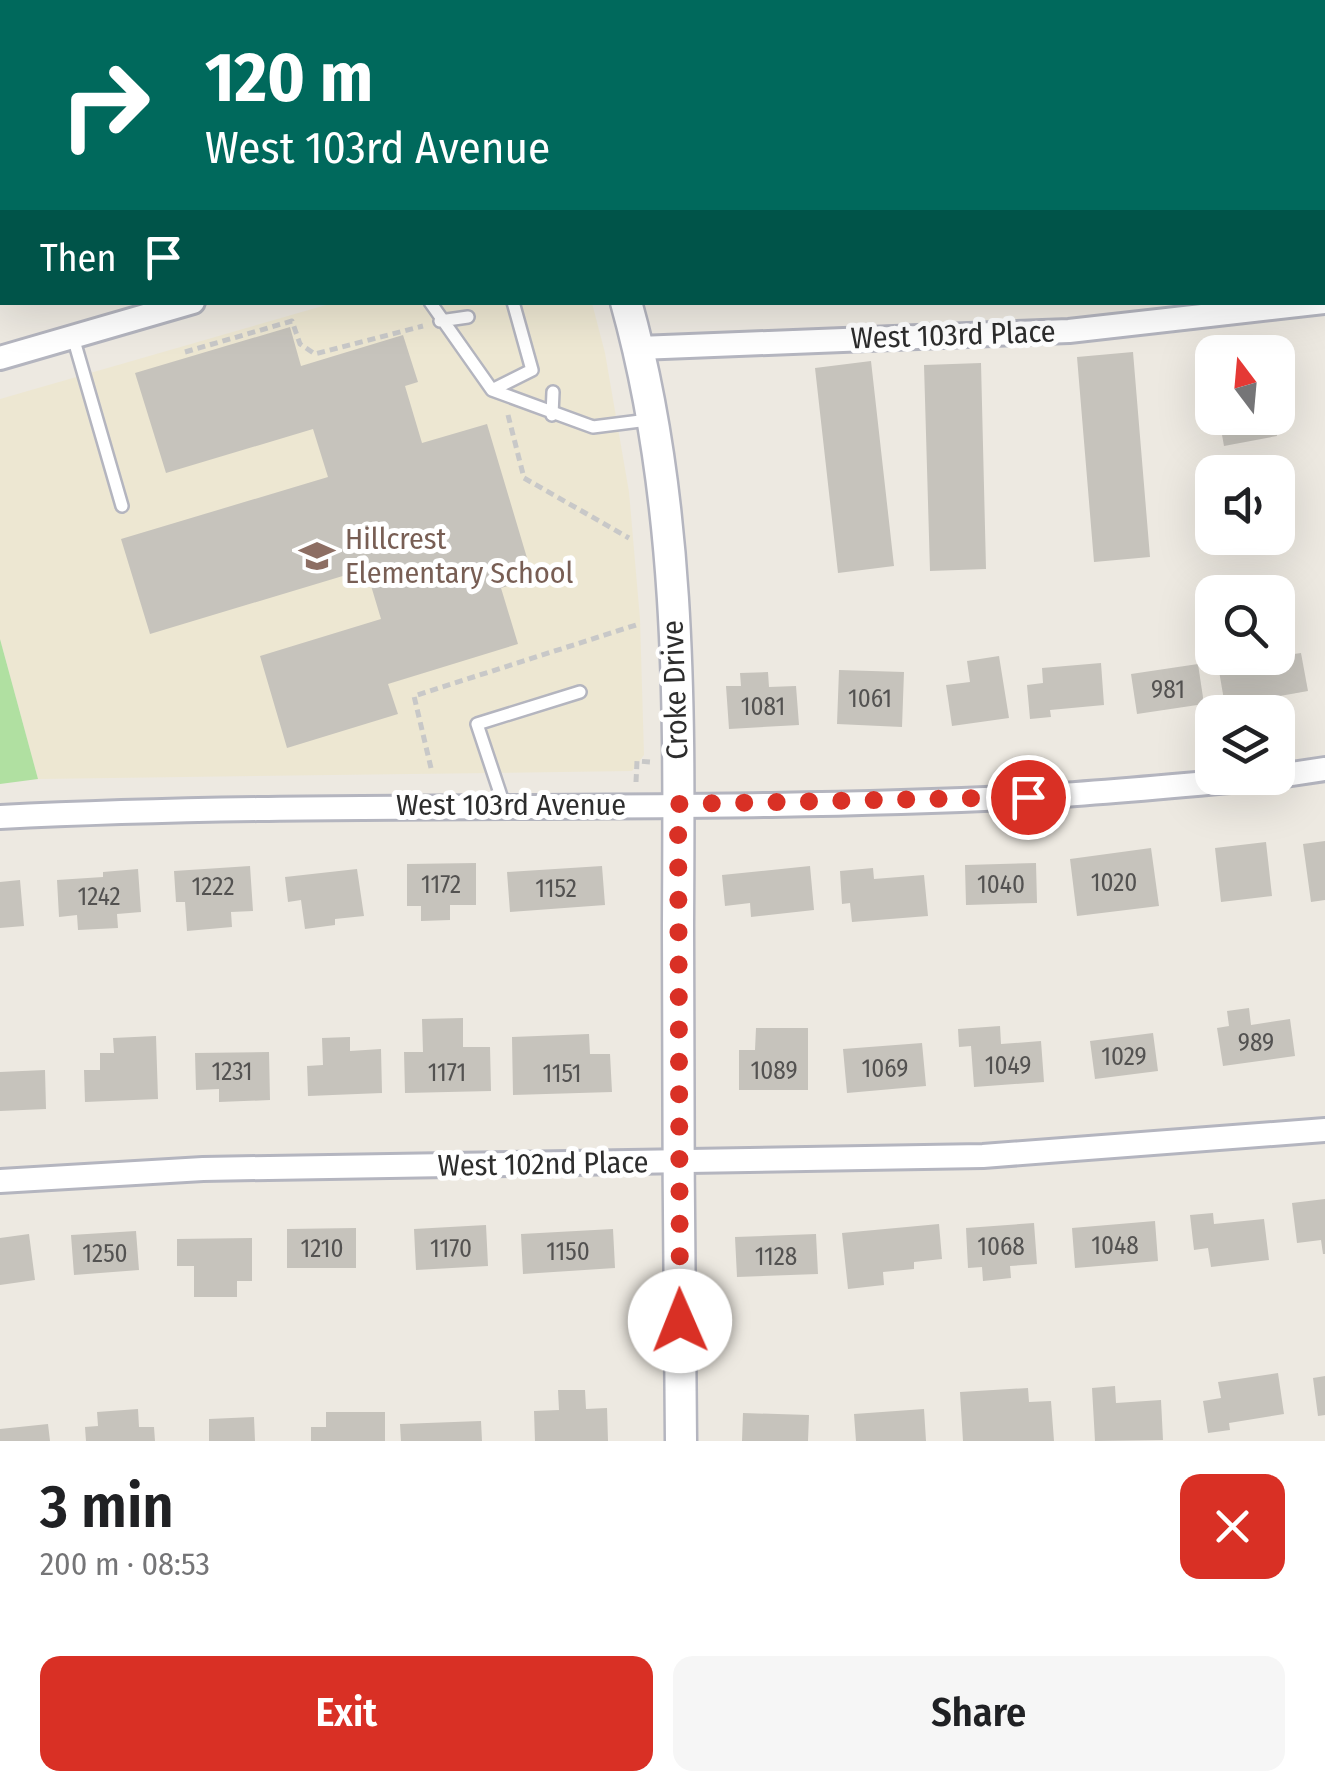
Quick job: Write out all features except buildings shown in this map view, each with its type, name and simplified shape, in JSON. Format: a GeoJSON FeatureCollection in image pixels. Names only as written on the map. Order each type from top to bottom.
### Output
{"type":"FeatureCollection","features":[{"type":"Feature","properties":{"kind":"street"},"geometry":{"type":"LineString","coordinates":[[0,358],[183,305]]}},
{"type":"Feature","properties":{"kind":"street","name":"Croke Drive"},"geometry":{"type":"LineString","coordinates":[[627,305],[639,348],[666,519],[676,657],[682,1441]]}},
{"type":"Feature","properties":{"kind":"street","name":"West 103rd Place"},"geometry":{"type":"LineString","coordinates":[[639,348],[1069,331],[1299,305]]}},
{"type":"Feature","properties":{"kind":"street"},"geometry":{"type":"LineString","coordinates":[[1295,773],[1325,769]]}},
{"type":"Feature","properties":{"kind":"street","name":"West 103rd Avenue"},"geometry":{"type":"LineString","coordinates":[[0,817],[284,806],[1028,797],[1195,783]]}},
{"type":"Feature","properties":{"kind":"street","name":"West 102nd Place"},"geometry":{"type":"LineString","coordinates":[[0,1182],[202,1170],[983,1156],[1145,1147],[1325,1130]]}},
{"type":"Feature","properties":{"kind":"lane"},"geometry":{"type":"LineString","coordinates":[[432,305],[492,390],[592,428],[652,420]]}},
{"type":"Feature","properties":{"kind":"lane"},"geometry":{"type":"LineString","coordinates":[[492,390],[532,370],[514,305]]}},
{"type":"Feature","properties":{"kind":"lane"},"geometry":{"type":"LineString","coordinates":[[440,321],[468,316]]}},
{"type":"Feature","properties":{"kind":"lane"},"geometry":{"type":"LineString","coordinates":[[73,337],[122,506]]}},
{"type":"Feature","properties":{"kind":"lane"},"geometry":{"type":"LineString","coordinates":[[552,415],[553,392]]}},
{"type":"Feature","properties":{"kind":"lane"},"geometry":{"type":"LineString","coordinates":[[504,805],[478,724],[580,692]]}},
{"type":"Feature","properties":{"kind":"path"},"geometry":{"type":"LineString","coordinates":[[184,352],[292,321],[300,344],[315,354],[440,321]]}},
{"type":"Feature","properties":{"kind":"path"},"geometry":{"type":"LineString","coordinates":[[512,398],[506,420],[524,478],[629,538]]}},
{"type":"Feature","properties":{"kind":"path"},"geometry":{"type":"LineString","coordinates":[[431,768],[414,696],[636,625]]}},
{"type":"Feature","properties":{"kind":"shaded area","name":"Hillcrest Elementary School"},"geometry":{"type":"Polygon","coordinates":[[[326,305],[593,305],[605,353],[629,492],[640,619],[644,755],[632,771],[38,779],[0,639],[0,399],[326,305]]]}},
{"type":"Feature","properties":{"kind":"green space"},"geometry":{"type":"Polygon","coordinates":[[[0,639],[38,779],[0,784],[0,639]]]}},
{"type":"Feature","properties":{"kind":"place","name":"Hillcrest Elementary School"},"geometry":{"type":"Point","coordinates":[317,556]}},
{"type":"Feature","properties":{"kind":"route"},"geometry":{"type":"LineString","coordinates":[[680,1321],[678,804],[1028,797]]}}]}
